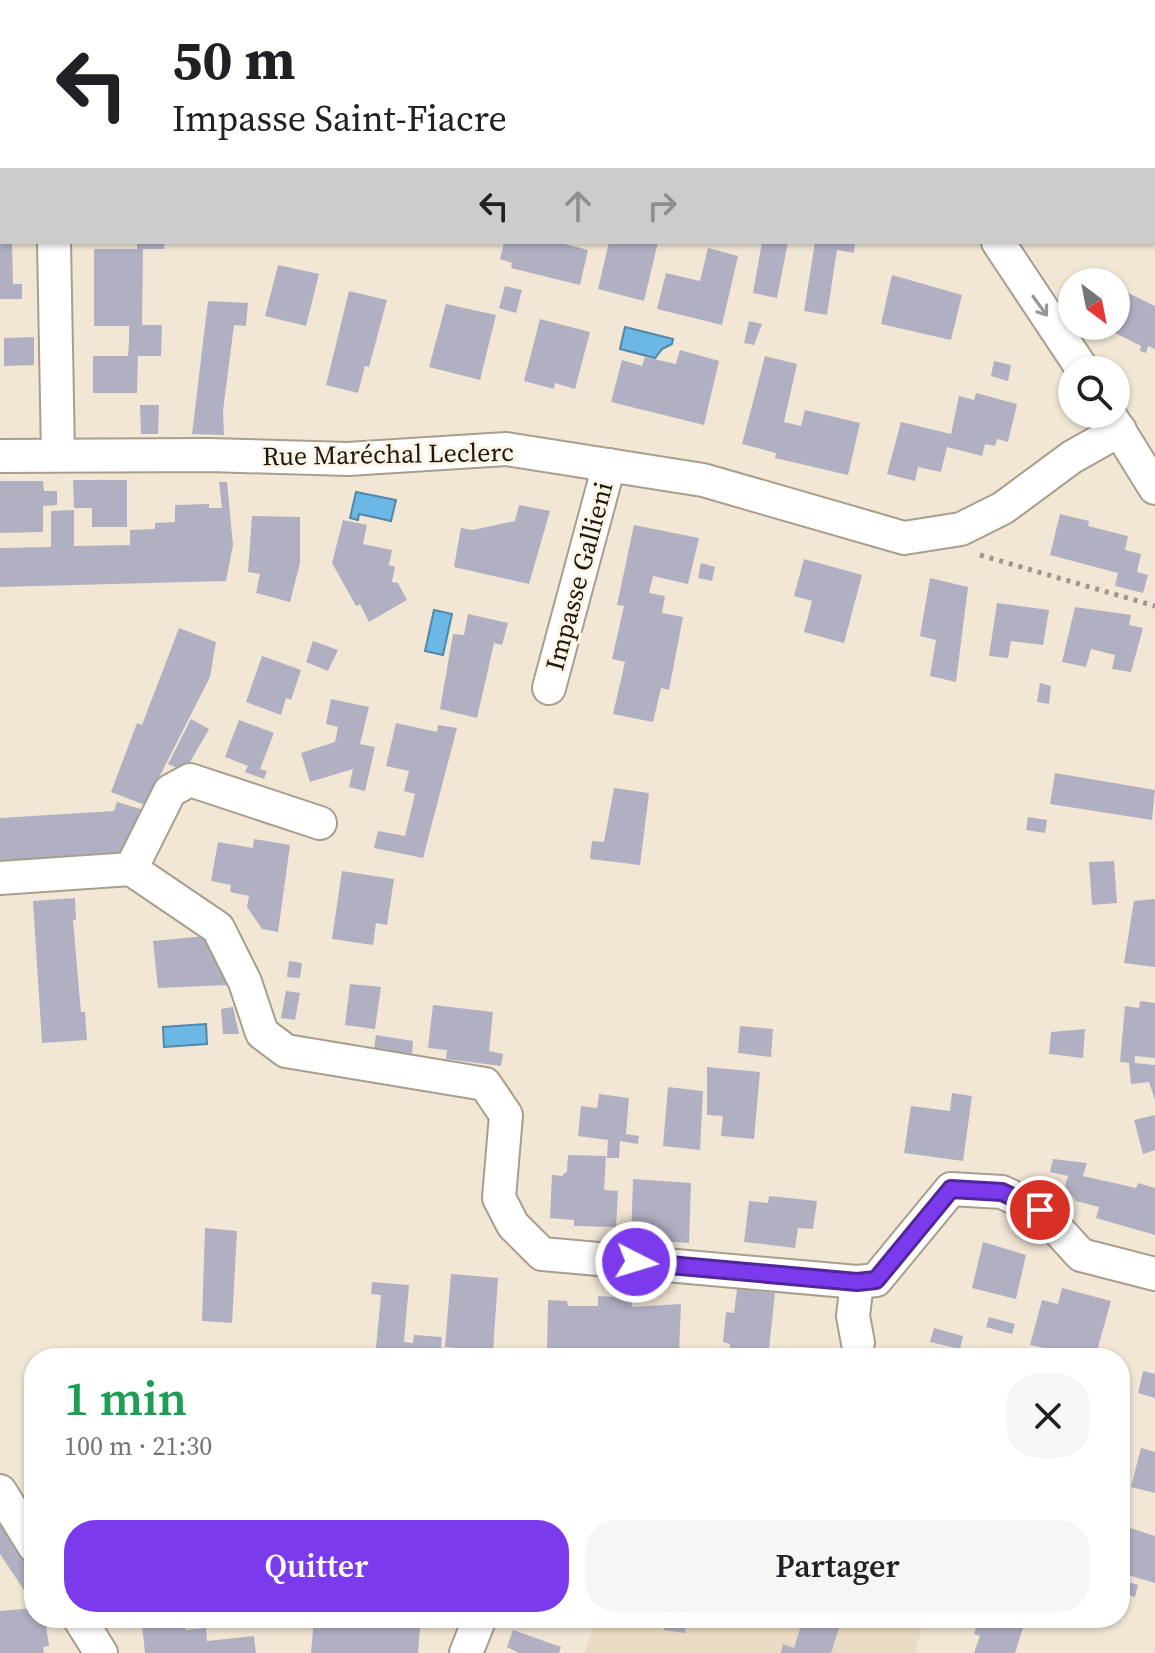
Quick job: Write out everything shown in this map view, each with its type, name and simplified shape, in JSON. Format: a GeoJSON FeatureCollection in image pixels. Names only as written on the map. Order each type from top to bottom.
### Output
{"type":"FeatureCollection","features":[{"type":"Feature","properties":{"kind":"street"},"geometry":{"type":"LineString","coordinates":[[54,244],[58,454]]}},
{"type":"Feature","properties":{"kind":"street"},"geometry":{"type":"LineString","coordinates":[[999,244],[1074,356]]}},
{"type":"Feature","properties":{"kind":"street","name":"Rue Maréchal Leclerc"},"geometry":{"type":"LineString","coordinates":[[0,456],[58,454],[348,459],[506,449],[703,480],[904,538],[961,529],[1003,508],[1108,428]]}},
{"type":"Feature","properties":{"kind":"street"},"geometry":{"type":"LineString","coordinates":[[1119,428],[1155,488]]}},
{"type":"Feature","properties":{"kind":"street","name":"Impasse Gallieni"},"geometry":{"type":"LineString","coordinates":[[549,688],[609,465]]}},
{"type":"Feature","properties":{"kind":"street"},"geometry":{"type":"LineString","coordinates":[[131,869],[170,791],[190,780],[320,823]]}},
{"type":"Feature","properties":{"kind":"street"},"geometry":{"type":"LineString","coordinates":[[0,878],[131,869],[218,928],[245,982],[262,1033],[286,1051],[485,1084],[506,1115],[499,1198],[513,1225],[542,1254],[857,1282],[876,1280],[951,1189],[1002,1192],[1040,1210],[1081,1255],[1155,1274]]}},
{"type":"Feature","properties":{"kind":"street"},"geometry":{"type":"LineString","coordinates":[[857,1282],[853,1316],[858,1343]]}},
{"type":"Feature","properties":{"kind":"street"},"geometry":{"type":"LineString","coordinates":[[0,1491],[24,1530]]}},
{"type":"Feature","properties":{"kind":"street"},"geometry":{"type":"LineString","coordinates":[[85,1628],[101,1653]]}},
{"type":"Feature","properties":{"kind":"street"},"geometry":{"type":"LineString","coordinates":[[466,1653],[476,1628]]}},
{"type":"Feature","properties":{"kind":"path"},"geometry":{"type":"LineString","coordinates":[[961,529],[983,558],[1155,606]]}},
{"type":"Feature","properties":{"kind":"shaded area"},"geometry":{"type":"Polygon","coordinates":[[[593,1628],[922,1628],[915,1653],[584,1653],[593,1628]]]}},
{"type":"Feature","properties":{"kind":"water"},"geometry":{"type":"Polygon","coordinates":[[[625,327],[673,339],[672,344],[662,349],[655,358],[620,349],[625,327]]]}},
{"type":"Feature","properties":{"kind":"water"},"geometry":{"type":"Polygon","coordinates":[[[356,492],[396,500],[391,521],[359,514],[358,520],[350,518],[356,492]]]}},
{"type":"Feature","properties":{"kind":"water"},"geometry":{"type":"Polygon","coordinates":[[[434,610],[452,614],[443,655],[425,651],[434,610]]]}},
{"type":"Feature","properties":{"kind":"water"},"geometry":{"type":"Polygon","coordinates":[[[206,1024],[207,1044],[164,1047],[163,1027],[206,1024]]]}},
{"type":"Feature","properties":{"kind":"building"},"geometry":{"type":"Polygon","coordinates":[[[0,244],[12,244],[13,284],[22,284],[22,299],[0,299],[0,244]]]}},
{"type":"Feature","properties":{"kind":"building"},"geometry":{"type":"Polygon","coordinates":[[[137,244],[165,244],[164,249],[143,249],[142,325],[162,325],[161,356],[138,356],[137,393],[93,393],[93,356],[128,356],[129,341],[129,326],[94,326],[94,249],[137,249],[137,244]]]}},
{"type":"Feature","properties":{"kind":"building"},"geometry":{"type":"Polygon","coordinates":[[[504,244],[565,244],[588,250],[580,285],[511,268],[512,263],[500,259],[504,244]]]}},
{"type":"Feature","properties":{"kind":"building"},"geometry":{"type":"Polygon","coordinates":[[[609,244],[658,244],[644,301],[598,289],[609,244]]]}},
{"type":"Feature","properties":{"kind":"building"},"geometry":{"type":"Polygon","coordinates":[[[762,244],[788,244],[777,298],[753,293],[762,244]]]}},
{"type":"Feature","properties":{"kind":"building"},"geometry":{"type":"Polygon","coordinates":[[[815,244],[855,244],[854,253],[837,250],[827,315],[804,311],[815,244]]]}},
{"type":"Feature","properties":{"kind":"building"},"geometry":{"type":"Polygon","coordinates":[[[708,248],[738,256],[722,325],[657,309],[666,273],[700,281],[708,248]]]}},
{"type":"Feature","properties":{"kind":"building"},"geometry":{"type":"Polygon","coordinates":[[[278,265],[319,274],[306,326],[265,316],[278,265]]]}},
{"type":"Feature","properties":{"kind":"building"},"geometry":{"type":"Polygon","coordinates":[[[892,275],[962,295],[951,340],[881,324],[892,275]]]}},
{"type":"Feature","properties":{"kind":"building"},"geometry":{"type":"Polygon","coordinates":[[[505,286],[522,290],[516,313],[499,308],[505,286]]]}},
{"type":"Feature","properties":{"kind":"building"},"geometry":{"type":"Polygon","coordinates":[[[349,291],[387,300],[369,367],[365,366],[358,393],[326,385],[349,291]]]}},
{"type":"Feature","properties":{"kind":"building"},"geometry":{"type":"Polygon","coordinates":[[[1130,294],[1155,306],[1155,349],[1148,346],[1146,353],[1140,351],[1141,346],[1129,340],[1130,294]]]}},
{"type":"Feature","properties":{"kind":"building"},"geometry":{"type":"Polygon","coordinates":[[[208,301],[248,303],[246,326],[234,325],[223,411],[224,435],[192,434],[208,301]]]}},
{"type":"Feature","properties":{"kind":"building"},"geometry":{"type":"Polygon","coordinates":[[[446,304],[496,315],[480,380],[429,367],[446,304]]]}},
{"type":"Feature","properties":{"kind":"building"},"geometry":{"type":"Polygon","coordinates":[[[540,319],[590,332],[575,389],[555,383],[554,389],[524,381],[540,319]]]}},
{"type":"Feature","properties":{"kind":"building"},"geometry":{"type":"Polygon","coordinates":[[[749,321],[762,324],[754,345],[744,343],[749,321]]]}},
{"type":"Feature","properties":{"kind":"building"},"geometry":{"type":"Polygon","coordinates":[[[34,337],[34,365],[4,366],[4,338],[34,337]]]}},
{"type":"Feature","properties":{"kind":"building"},"geometry":{"type":"Polygon","coordinates":[[[680,350],[719,361],[704,425],[611,402],[622,360],[642,366],[645,357],[676,364],[680,350]]]}},
{"type":"Feature","properties":{"kind":"building"},"geometry":{"type":"Polygon","coordinates":[[[765,356],[797,364],[784,422],[801,426],[805,410],[860,423],[848,475],[775,458],[776,453],[742,444],[765,356]]]}},
{"type":"Feature","properties":{"kind":"building"},"geometry":{"type":"Polygon","coordinates":[[[994,361],[1011,365],[1008,381],[991,376],[994,361]]]}},
{"type":"Feature","properties":{"kind":"building"},"geometry":{"type":"Polygon","coordinates":[[[976,393],[1017,404],[1008,442],[997,439],[995,446],[985,444],[982,456],[947,447],[941,472],[918,467],[915,481],[887,474],[901,422],[951,434],[959,396],[974,400],[976,393]]]}},
{"type":"Feature","properties":{"kind":"building"},"geometry":{"type":"Polygon","coordinates":[[[140,405],[159,405],[158,434],[141,434],[140,405]]]}},
{"type":"Feature","properties":{"kind":"building"},"geometry":{"type":"Polygon","coordinates":[[[73,480],[127,480],[127,527],[92,527],[92,508],[74,508],[73,480]]]}},
{"type":"Feature","properties":{"kind":"building"},"geometry":{"type":"Polygon","coordinates":[[[0,481],[43,481],[44,491],[57,491],[57,505],[43,506],[43,532],[0,533],[0,481]]]}},
{"type":"Feature","properties":{"kind":"building"},"geometry":{"type":"Polygon","coordinates":[[[219,482],[227,482],[233,545],[226,581],[0,587],[0,548],[51,547],[51,511],[74,510],[74,546],[130,545],[130,530],[155,529],[155,523],[175,522],[175,505],[209,504],[209,508],[222,508],[219,482]]]}},
{"type":"Feature","properties":{"kind":"building"},"geometry":{"type":"Polygon","coordinates":[[[519,505],[550,511],[529,584],[454,567],[461,528],[473,530],[515,521],[519,505]]]}},
{"type":"Feature","properties":{"kind":"building"},"geometry":{"type":"Polygon","coordinates":[[[1060,514],[1089,521],[1088,526],[1128,536],[1125,550],[1141,554],[1137,572],[1148,575],[1143,593],[1115,586],[1118,573],[1050,555],[1060,514]]]}},
{"type":"Feature","properties":{"kind":"building"},"geometry":{"type":"Polygon","coordinates":[[[252,516],[300,517],[300,563],[290,602],[256,593],[260,574],[248,572],[252,516]]]}},
{"type":"Feature","properties":{"kind":"building"},"geometry":{"type":"Polygon","coordinates":[[[343,520],[367,525],[363,544],[392,550],[389,565],[395,567],[392,582],[398,583],[407,600],[369,622],[360,604],[356,606],[332,563],[343,520]]]}},
{"type":"Feature","properties":{"kind":"building"},"geometry":{"type":"Polygon","coordinates":[[[634,525],[699,538],[688,584],[653,576],[649,593],[665,596],[662,613],[683,617],[669,690],[661,688],[653,722],[613,714],[625,662],[612,659],[624,606],[617,605],[634,525]]]}},
{"type":"Feature","properties":{"kind":"building"},"geometry":{"type":"Polygon","coordinates":[[[804,559],[862,575],[844,643],[804,632],[812,601],[794,596],[804,559]]]}},
{"type":"Feature","properties":{"kind":"building"},"geometry":{"type":"Polygon","coordinates":[[[701,563],[715,567],[712,581],[698,578],[701,563]]]}},
{"type":"Feature","properties":{"kind":"building"},"geometry":{"type":"Polygon","coordinates":[[[930,578],[968,587],[956,682],[930,676],[936,640],[920,636],[930,578]]]}},
{"type":"Feature","properties":{"kind":"building"},"geometry":{"type":"Polygon","coordinates":[[[997,603],[1049,610],[1043,645],[1011,641],[1008,658],[989,656],[997,603]]]}},
{"type":"Feature","properties":{"kind":"building"},"geometry":{"type":"Polygon","coordinates":[[[1075,607],[1131,615],[1129,625],[1143,628],[1131,672],[1112,669],[1115,655],[1091,649],[1086,667],[1062,662],[1075,607]]]}},
{"type":"Feature","properties":{"kind":"building"},"geometry":{"type":"Polygon","coordinates":[[[468,614],[508,623],[502,645],[494,643],[477,718],[440,709],[453,634],[464,635],[468,614]]]}},
{"type":"Feature","properties":{"kind":"building"},"geometry":{"type":"Polygon","coordinates":[[[179,628],[216,642],[210,677],[145,805],[111,792],[137,723],[142,725],[179,628]]]}},
{"type":"Feature","properties":{"kind":"building"},"geometry":{"type":"Polygon","coordinates":[[[313,641],[338,650],[328,671],[306,662],[313,641]]]}},
{"type":"Feature","properties":{"kind":"building"},"geometry":{"type":"Polygon","coordinates":[[[262,656],[301,670],[291,700],[286,698],[281,715],[246,702],[262,656]]]}},
{"type":"Feature","properties":{"kind":"building"},"geometry":{"type":"Polygon","coordinates":[[[1040,683],[1051,686],[1049,704],[1037,702],[1040,683]]]}},
{"type":"Feature","properties":{"kind":"building"},"geometry":{"type":"Polygon","coordinates":[[[331,699],[369,707],[360,744],[375,747],[365,791],[349,787],[353,769],[310,782],[301,753],[335,742],[338,727],[326,724],[331,699]]]}},
{"type":"Feature","properties":{"kind":"building"},"geometry":{"type":"Polygon","coordinates":[[[191,719],[209,729],[185,771],[168,764],[191,719]]]}},
{"type":"Feature","properties":{"kind":"building"},"geometry":{"type":"Polygon","coordinates":[[[239,720],[274,733],[260,769],[267,771],[264,779],[245,772],[248,766],[225,757],[239,720]]]}},
{"type":"Feature","properties":{"kind":"building"},"geometry":{"type":"Polygon","coordinates":[[[396,723],[437,732],[438,725],[457,728],[423,858],[374,848],[378,831],[405,836],[415,794],[404,791],[409,771],[386,766],[396,723]]]}},
{"type":"Feature","properties":{"kind":"building"},"geometry":{"type":"Polygon","coordinates":[[[1055,773],[1155,790],[1152,820],[1050,804],[1055,773]]]}},
{"type":"Feature","properties":{"kind":"building"},"geometry":{"type":"Polygon","coordinates":[[[614,788],[649,793],[640,865],[590,859],[592,841],[604,842],[614,788]]]}},
{"type":"Feature","properties":{"kind":"building"},"geometry":{"type":"Polygon","coordinates":[[[117,802],[144,810],[127,854],[0,861],[0,818],[114,811],[117,802]]]}},
{"type":"Feature","properties":{"kind":"building"},"geometry":{"type":"Polygon","coordinates":[[[1028,817],[1047,820],[1045,833],[1026,830],[1028,817]]]}},
{"type":"Feature","properties":{"kind":"building"},"geometry":{"type":"Polygon","coordinates":[[[254,839],[290,845],[278,932],[262,929],[247,907],[249,896],[230,892],[231,885],[211,881],[218,842],[253,848],[254,839]]]}},
{"type":"Feature","properties":{"kind":"building"},"geometry":{"type":"Polygon","coordinates":[[[1114,861],[1117,903],[1092,905],[1089,862],[1114,861]]]}},
{"type":"Feature","properties":{"kind":"building"},"geometry":{"type":"Polygon","coordinates":[[[342,871],[394,879],[387,925],[376,923],[373,945],[332,939],[342,871]]]}},
{"type":"Feature","properties":{"kind":"building"},"geometry":{"type":"Polygon","coordinates":[[[75,898],[76,920],[73,920],[81,1012],[85,1012],[87,1040],[42,1043],[33,901],[75,898]]]}},
{"type":"Feature","properties":{"kind":"building"},"geometry":{"type":"Polygon","coordinates":[[[1155,899],[1155,967],[1124,963],[1134,901],[1155,899]]]}},
{"type":"Feature","properties":{"kind":"building"},"geometry":{"type":"Polygon","coordinates":[[[205,936],[229,985],[158,988],[153,941],[205,936]]]}},
{"type":"Feature","properties":{"kind":"building"},"geometry":{"type":"Polygon","coordinates":[[[289,961],[302,963],[300,978],[287,977],[289,961]]]}},
{"type":"Feature","properties":{"kind":"building"},"geometry":{"type":"Polygon","coordinates":[[[350,984],[381,987],[375,1029],[345,1025],[350,984]]]}},
{"type":"Feature","properties":{"kind":"building"},"geometry":{"type":"Polygon","coordinates":[[[286,991],[300,993],[295,1020],[281,1018],[286,991]]]}},
{"type":"Feature","properties":{"kind":"building"},"geometry":{"type":"Polygon","coordinates":[[[1140,1001],[1155,1003],[1155,1058],[1135,1056],[1135,1063],[1155,1065],[1155,1100],[1149,1082],[1131,1084],[1129,1063],[1120,1062],[1125,1006],[1139,1008],[1140,1001]]]}},
{"type":"Feature","properties":{"kind":"building"},"geometry":{"type":"Polygon","coordinates":[[[433,1005],[493,1012],[489,1051],[503,1054],[501,1066],[446,1059],[447,1050],[428,1048],[433,1005]]]}},
{"type":"Feature","properties":{"kind":"building"},"geometry":{"type":"Polygon","coordinates":[[[233,1007],[239,1034],[223,1034],[221,1009],[233,1007]]]}},
{"type":"Feature","properties":{"kind":"building"},"geometry":{"type":"Polygon","coordinates":[[[740,1026],[773,1029],[771,1057],[738,1053],[740,1026]]]}},
{"type":"Feature","properties":{"kind":"building"},"geometry":{"type":"Polygon","coordinates":[[[1085,1029],[1083,1058],[1049,1054],[1051,1032],[1085,1029]]]}},
{"type":"Feature","properties":{"kind":"building"},"geometry":{"type":"Polygon","coordinates":[[[376,1035],[413,1041],[412,1055],[374,1049],[376,1035]]]}},
{"type":"Feature","properties":{"kind":"building"},"geometry":{"type":"Polygon","coordinates":[[[707,1067],[760,1072],[754,1139],[721,1136],[723,1116],[707,1115],[707,1067]]]}},
{"type":"Feature","properties":{"kind":"building"},"geometry":{"type":"Polygon","coordinates":[[[668,1087],[703,1091],[700,1150],[663,1146],[668,1087]]]}},
{"type":"Feature","properties":{"kind":"building"},"geometry":{"type":"Polygon","coordinates":[[[952,1093],[972,1096],[963,1161],[904,1153],[911,1106],[950,1111],[952,1093]]]}},
{"type":"Feature","properties":{"kind":"building"},"geometry":{"type":"Polygon","coordinates":[[[599,1094],[629,1098],[626,1134],[639,1136],[638,1144],[620,1141],[619,1158],[607,1158],[608,1140],[578,1136],[581,1106],[597,1108],[599,1094]]]}},
{"type":"Feature","properties":{"kind":"building"},"geometry":{"type":"Polygon","coordinates":[[[1155,1115],[1155,1150],[1143,1154],[1134,1120],[1155,1115]]]}},
{"type":"Feature","properties":{"kind":"building"},"geometry":{"type":"Polygon","coordinates":[[[568,1155],[606,1156],[604,1190],[618,1191],[616,1227],[574,1226],[574,1220],[550,1218],[552,1175],[562,1176],[567,1171],[568,1155]]]}},
{"type":"Feature","properties":{"kind":"building"},"geometry":{"type":"Polygon","coordinates":[[[1053,1159],[1087,1163],[1083,1176],[1136,1188],[1138,1183],[1155,1188],[1155,1235],[1096,1218],[1099,1207],[1076,1201],[1065,1186],[1068,1176],[1050,1172],[1053,1159]]]}},
{"type":"Feature","properties":{"kind":"building"},"geometry":{"type":"Polygon","coordinates":[[[633,1179],[691,1183],[689,1243],[631,1239],[633,1179]]]}},
{"type":"Feature","properties":{"kind":"building"},"geometry":{"type":"Polygon","coordinates":[[[769,1196],[817,1201],[813,1229],[798,1228],[795,1248],[744,1242],[749,1201],[768,1203],[769,1196]]]}},
{"type":"Feature","properties":{"kind":"building"},"geometry":{"type":"Polygon","coordinates":[[[205,1228],[237,1231],[232,1323],[202,1321],[205,1228]]]}},
{"type":"Feature","properties":{"kind":"building"},"geometry":{"type":"Polygon","coordinates":[[[983,1242],[1026,1255],[1016,1299],[972,1288],[983,1242]]]}},
{"type":"Feature","properties":{"kind":"building"},"geometry":{"type":"Polygon","coordinates":[[[451,1274],[498,1278],[493,1348],[445,1347],[451,1274]]]}},
{"type":"Feature","properties":{"kind":"building"},"geometry":{"type":"Polygon","coordinates":[[[372,1282],[409,1285],[404,1342],[413,1343],[414,1335],[442,1337],[441,1348],[376,1348],[381,1295],[371,1294],[372,1282]]]}},
{"type":"Feature","properties":{"kind":"building"},"geometry":{"type":"Polygon","coordinates":[[[1062,1288],[1111,1301],[1098,1348],[1030,1345],[1042,1300],[1058,1304],[1062,1288]]]}},
{"type":"Feature","properties":{"kind":"building"},"geometry":{"type":"Polygon","coordinates":[[[737,1289],[775,1293],[769,1348],[730,1348],[730,1344],[723,1342],[726,1312],[734,1313],[737,1289]]]}},
{"type":"Feature","properties":{"kind":"building"},"geometry":{"type":"Polygon","coordinates":[[[598,1296],[631,1298],[632,1307],[681,1304],[679,1348],[547,1348],[548,1300],[567,1301],[568,1306],[598,1306],[598,1296]]]}},
{"type":"Feature","properties":{"kind":"building"},"geometry":{"type":"Polygon","coordinates":[[[989,1317],[1015,1324],[1012,1334],[986,1327],[989,1317]]]}},
{"type":"Feature","properties":{"kind":"building"},"geometry":{"type":"Polygon","coordinates":[[[934,1328],[963,1336],[960,1348],[930,1342],[934,1328]]]}},
{"type":"Feature","properties":{"kind":"building"},"geometry":{"type":"Polygon","coordinates":[[[1143,1371],[1155,1374],[1155,1398],[1138,1393],[1143,1371]]]}},
{"type":"Feature","properties":{"kind":"building"},"geometry":{"type":"Polygon","coordinates":[[[1141,1448],[1155,1452],[1155,1493],[1131,1487],[1141,1448]]]}},
{"type":"Feature","properties":{"kind":"building"},"geometry":{"type":"Polygon","coordinates":[[[0,1516],[24,1551],[24,1590],[0,1554],[0,1516]]]}},
{"type":"Feature","properties":{"kind":"building"},"geometry":{"type":"Polygon","coordinates":[[[1130,1528],[1155,1536],[1155,1583],[1130,1576],[1130,1528]]]}},
{"type":"Feature","properties":{"kind":"building"},"geometry":{"type":"Polygon","coordinates":[[[1130,1582],[1138,1585],[1135,1597],[1130,1596],[1130,1582]]]}},
{"type":"Feature","properties":{"kind":"building"},"geometry":{"type":"Polygon","coordinates":[[[24,1609],[24,1628],[46,1628],[49,1646],[43,1647],[44,1653],[0,1653],[0,1611],[24,1609]]]}},
{"type":"Feature","properties":{"kind":"building"},"geometry":{"type":"Polygon","coordinates":[[[142,1628],[206,1628],[207,1641],[254,1636],[256,1653],[145,1653],[142,1628]]]}},
{"type":"Feature","properties":{"kind":"building"},"geometry":{"type":"Polygon","coordinates":[[[313,1628],[420,1628],[418,1653],[311,1653],[313,1628]]]}},
{"type":"Feature","properties":{"kind":"building"},"geometry":{"type":"Polygon","coordinates":[[[664,1628],[686,1628],[685,1633],[664,1628]]]}},
{"type":"Feature","properties":{"kind":"building"},"geometry":{"type":"Polygon","coordinates":[[[800,1628],[839,1628],[831,1653],[781,1653],[783,1644],[794,1648],[800,1628]]]}},
{"type":"Feature","properties":{"kind":"building"},"geometry":{"type":"Polygon","coordinates":[[[976,1628],[1023,1628],[1015,1653],[974,1653],[980,1636],[974,1634],[976,1628]]]}},
{"type":"Feature","properties":{"kind":"building"},"geometry":{"type":"Polygon","coordinates":[[[513,1630],[561,1647],[559,1653],[519,1653],[507,1647],[513,1630]]]}},
{"type":"Feature","properties":{"kind":"route"},"geometry":{"type":"LineString","coordinates":[[636,1262],[857,1282],[876,1280],[951,1189],[1002,1192],[1040,1210]]}}]}
